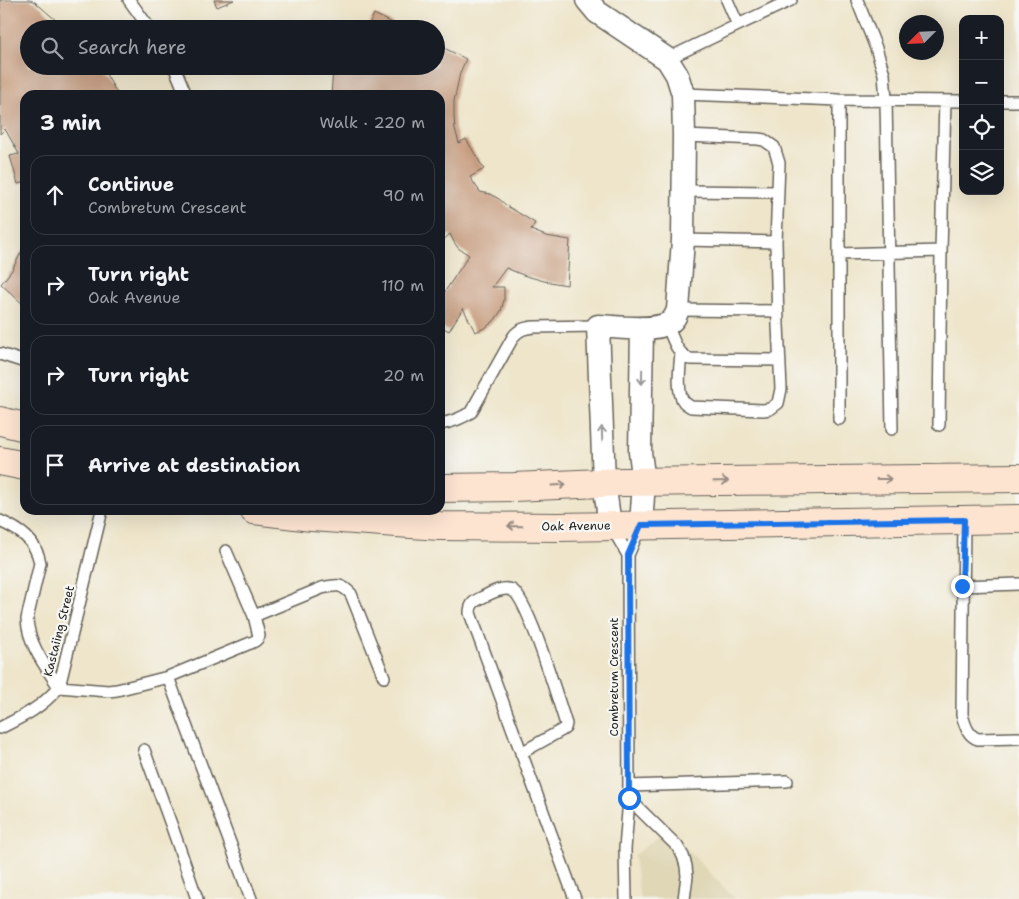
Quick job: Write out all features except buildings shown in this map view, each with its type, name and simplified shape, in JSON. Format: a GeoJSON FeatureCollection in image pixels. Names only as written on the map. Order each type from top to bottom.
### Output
{"type":"FeatureCollection","features":[{"type":"Feature","properties":{"kind":"street"},"geometry":{"type":"LineString","coordinates":[[587,0],[597,12],[667,59],[677,75],[683,94],[683,240],[673,317],[642,328],[598,326],[604,482],[610,525]]}},
{"type":"Feature","properties":{"kind":"street"},"geometry":{"type":"LineString","coordinates":[[641,525],[644,482],[640,452],[642,328]]}},
{"type":"Feature","properties":{"kind":"street"},"geometry":{"type":"LineString","coordinates":[[0,421],[20,426]]}},
{"type":"Feature","properties":{"kind":"street"},"geometry":{"type":"LineString","coordinates":[[0,461],[20,465]]}},
{"type":"Feature","properties":{"kind":"street"},"geometry":{"type":"LineString","coordinates":[[445,488],[514,487],[604,482],[1019,478]]}},
{"type":"Feature","properties":{"kind":"street","name":"Oak Avenue"},"geometry":{"type":"LineString","coordinates":[[290,515],[440,526],[559,527],[1019,519]]}},
{"type":"Feature","properties":{"kind":"lane"},"geometry":{"type":"LineString","coordinates":[[129,0],[144,20]]}},
{"type":"Feature","properties":{"kind":"lane"},"geometry":{"type":"LineString","coordinates":[[727,0],[738,25]]}},
{"type":"Feature","properties":{"kind":"lane"},"geometry":{"type":"LineString","coordinates":[[667,59],[792,0]]}},
{"type":"Feature","properties":{"kind":"lane"},"geometry":{"type":"LineString","coordinates":[[857,0],[884,74],[892,429]]}},
{"type":"Feature","properties":{"kind":"lane"},"geometry":{"type":"LineString","coordinates":[[178,75],[184,90]]}},
{"type":"Feature","properties":{"kind":"lane"},"geometry":{"type":"LineString","coordinates":[[683,94],[839,100],[959,101]]}},
{"type":"Feature","properties":{"kind":"lane"},"geometry":{"type":"LineString","coordinates":[[838,420],[839,100]]}},
{"type":"Feature","properties":{"kind":"lane"},"geometry":{"type":"LineString","coordinates":[[939,425],[945,101]]}},
{"type":"Feature","properties":{"kind":"lane"},"geometry":{"type":"LineString","coordinates":[[1004,101],[1019,101]]}},
{"type":"Feature","properties":{"kind":"lane"},"geometry":{"type":"LineString","coordinates":[[681,353],[679,378],[681,398],[691,407],[763,410],[770,409],[778,403],[781,389],[776,242],[779,163],[774,148],[764,140],[750,138],[684,136]]}},
{"type":"Feature","properties":{"kind":"lane"},"geometry":{"type":"LineString","coordinates":[[684,191],[778,192]]}},
{"type":"Feature","properties":{"kind":"lane"},"geometry":{"type":"LineString","coordinates":[[683,240],[776,242]]}},
{"type":"Feature","properties":{"kind":"lane"},"geometry":{"type":"LineString","coordinates":[[839,254],[941,251]]}},
{"type":"Feature","properties":{"kind":"lane"},"geometry":{"type":"LineString","coordinates":[[778,311],[673,317],[676,345],[685,357],[690,359],[779,360]]}},
{"type":"Feature","properties":{"kind":"lane"},"geometry":{"type":"LineString","coordinates":[[445,423],[462,418],[471,412],[516,332],[534,327],[598,326]]}},
{"type":"Feature","properties":{"kind":"lane"},"geometry":{"type":"LineString","coordinates":[[0,354],[20,360]]}},
{"type":"Feature","properties":{"kind":"lane","name":"Kastaiing Street"},"geometry":{"type":"LineString","coordinates":[[0,728],[34,711],[59,686],[101,515]]}},
{"type":"Feature","properties":{"kind":"lane"},"geometry":{"type":"LineString","coordinates":[[964,520],[962,715],[966,728],[972,738],[1019,738]]}},
{"type":"Feature","properties":{"kind":"lane"},"geometry":{"type":"LineString","coordinates":[[0,521],[16,528],[29,539],[38,556],[40,563],[27,626],[38,654],[59,686],[108,691],[117,690],[168,677],[256,641],[259,636],[254,616],[226,551]]}},
{"type":"Feature","properties":{"kind":"lane"},"geometry":{"type":"LineString","coordinates":[[610,525],[628,555]]}},
{"type":"Feature","properties":{"kind":"lane","name":"Combretum Crescent"},"geometry":{"type":"LineString","coordinates":[[626,899],[625,849],[629,798],[628,555],[641,525]]}},
{"type":"Feature","properties":{"kind":"lane"},"geometry":{"type":"LineString","coordinates":[[962,586],[1019,584]]}},
{"type":"Feature","properties":{"kind":"lane"},"geometry":{"type":"LineString","coordinates":[[254,616],[322,588],[342,586],[351,594],[384,677]]}},
{"type":"Feature","properties":{"kind":"lane"},"geometry":{"type":"LineString","coordinates":[[521,753],[562,730],[566,724],[537,637],[522,601],[514,591],[508,588],[498,590],[473,602],[470,613],[521,753],[575,899]]}},
{"type":"Feature","properties":{"kind":"lane"},"geometry":{"type":"LineString","coordinates":[[168,677],[250,899]]}},
{"type":"Feature","properties":{"kind":"lane"},"geometry":{"type":"LineString","coordinates":[[144,750],[197,899]]}},
{"type":"Feature","properties":{"kind":"lane"},"geometry":{"type":"LineString","coordinates":[[629,786],[787,781]]}},
{"type":"Feature","properties":{"kind":"lane"},"geometry":{"type":"LineString","coordinates":[[629,798],[677,846],[686,866],[687,876],[684,899]]}},
{"type":"Feature","properties":{"kind":"shaded area"},"geometry":{"type":"Polygon","coordinates":[[[667,829],[735,899],[640,899],[634,856],[667,829]]]}},
{"type":"Feature","properties":{"kind":"route"},"geometry":{"type":"LineString","coordinates":[[629,798],[628,555],[641,525],[964,520],[962,586]]}}]}
